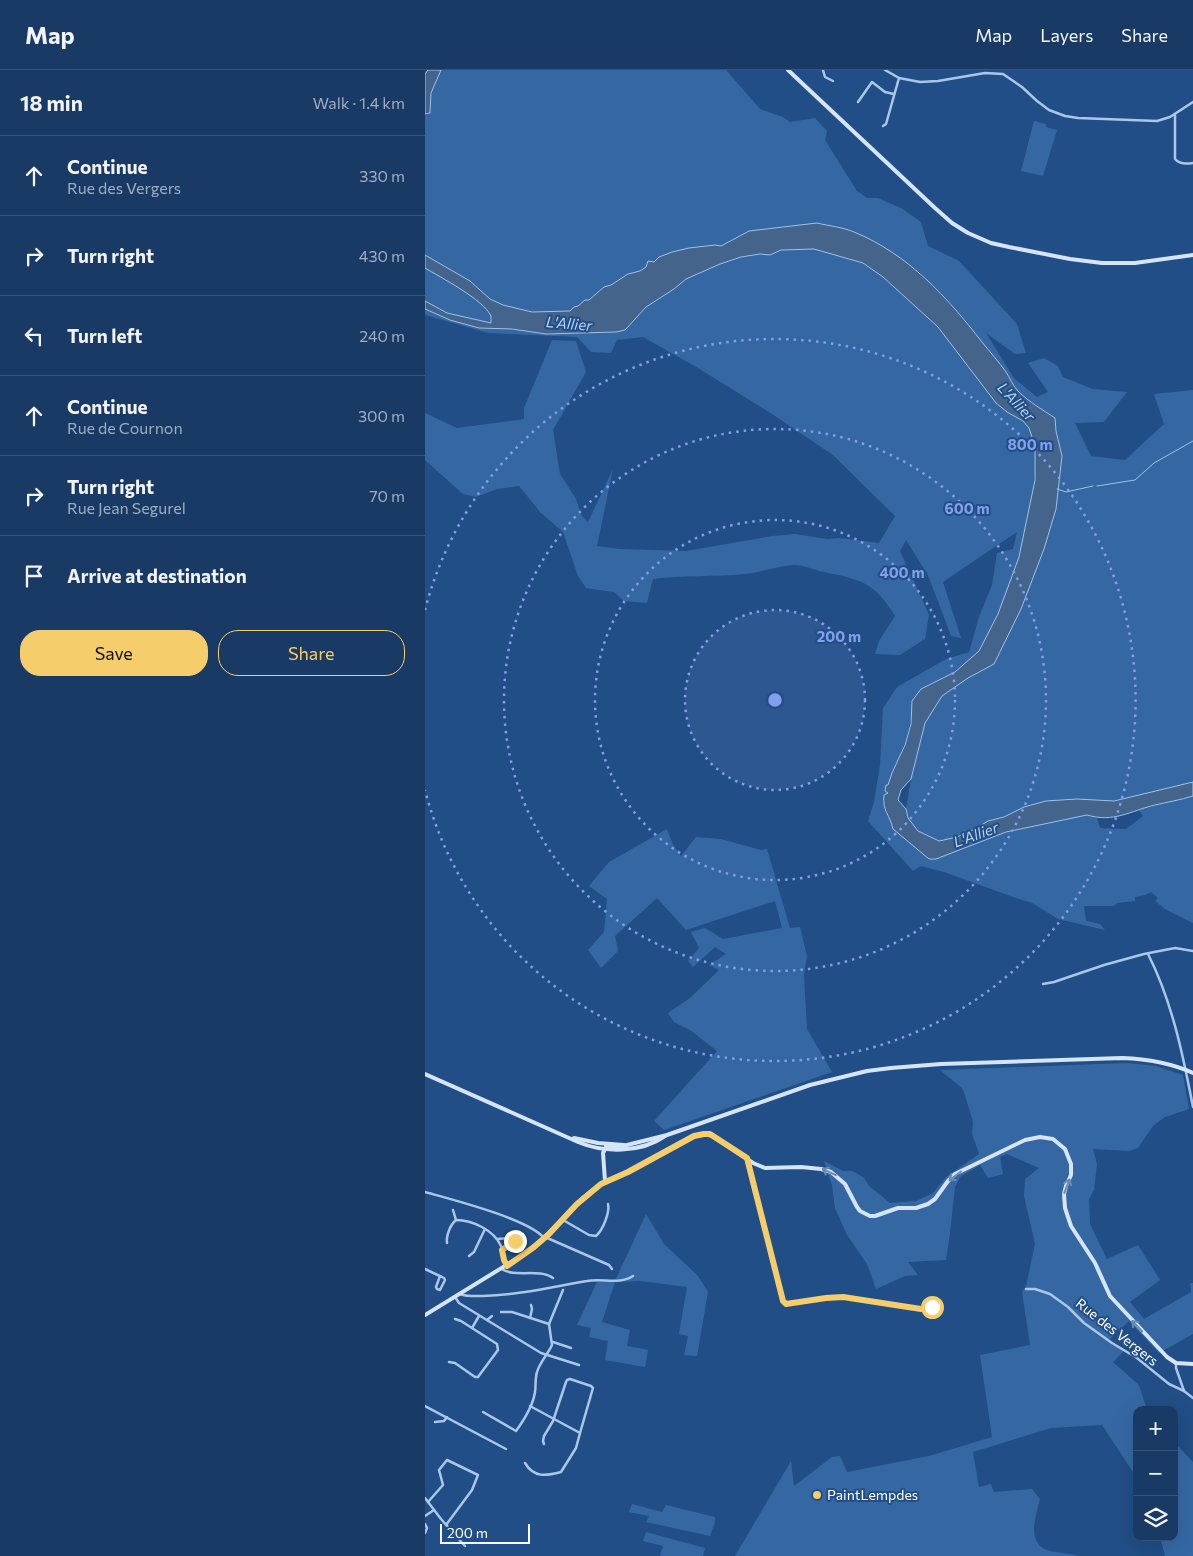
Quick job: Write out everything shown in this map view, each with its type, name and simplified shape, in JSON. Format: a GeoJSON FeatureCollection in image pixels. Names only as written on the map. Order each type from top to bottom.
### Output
{"type":"FeatureCollection","features":[{"type":"Feature","properties":{"kind":"street"},"geometry":{"type":"LineString","coordinates":[[787,70],[935,208],[952,223],[968,233],[1009,248],[1088,262],[1135,263],[1193,255]]}},
{"type":"Feature","properties":{"kind":"street"},"geometry":{"type":"LineString","coordinates":[[823,70],[825,77],[833,81]]}},
{"type":"Feature","properties":{"kind":"street"},"geometry":{"type":"LineString","coordinates":[[885,70],[899,78],[915,81],[938,81],[998,71],[1015,81],[1049,110],[1065,116],[1083,118],[1157,121],[1166,119],[1193,102]]}},
{"type":"Feature","properties":{"kind":"street"},"geometry":{"type":"LineString","coordinates":[[883,126],[886,124],[899,78]]}},
{"type":"Feature","properties":{"kind":"street"},"geometry":{"type":"LineString","coordinates":[[858,102],[872,82],[885,92],[894,94]]}},
{"type":"Feature","properties":{"kind":"street"},"geometry":{"type":"LineString","coordinates":[[1175,114],[1175,159],[1187,164],[1193,163]]}},
{"type":"Feature","properties":{"kind":"street"},"geometry":{"type":"LineString","coordinates":[[1043,984],[1059,981],[1122,960],[1175,948],[1193,951]]}},
{"type":"Feature","properties":{"kind":"street"},"geometry":{"type":"LineString","coordinates":[[1149,954],[1163,986],[1186,1070],[1193,1107]]}},
{"type":"Feature","properties":{"kind":"street"},"geometry":{"type":"LineString","coordinates":[[606,1146],[625,1145],[667,1135],[810,1085],[867,1071],[891,1068],[941,1064],[1110,1058],[1141,1059],[1164,1063],[1193,1074]]}},
{"type":"Feature","properties":{"kind":"street"},"geometry":{"type":"LineString","coordinates":[[425,1074],[571,1138],[622,1149],[635,1148],[667,1135]]}},
{"type":"Feature","properties":{"kind":"street"},"geometry":{"type":"LineString","coordinates":[[425,1315],[526,1253],[545,1237],[584,1197],[605,1181],[628,1172],[694,1136],[710,1134],[757,1165],[765,1168],[801,1166],[831,1172],[845,1184],[860,1211],[869,1216],[901,1208],[916,1208],[928,1204],[935,1199],[955,1174],[1025,1140],[1040,1137],[1053,1139],[1065,1149],[1071,1164],[1071,1175],[1064,1194],[1067,1216],[1074,1232],[1095,1263],[1110,1296],[1163,1354],[1176,1363],[1193,1364]]}},
{"type":"Feature","properties":{"kind":"street"},"geometry":{"type":"LineString","coordinates":[[605,1181],[606,1146]]}},
{"type":"Feature","properties":{"kind":"street"},"geometry":{"type":"LineString","coordinates":[[747,1158],[783,1301],[786,1304],[843,1297],[921,1309],[936,1307]]}},
{"type":"Feature","properties":{"kind":"street"},"geometry":{"type":"LineString","coordinates":[[605,1172],[611,1179]]}},
{"type":"Feature","properties":{"kind":"street"},"geometry":{"type":"LineString","coordinates":[[425,1192],[455,1199],[490,1211],[609,1265],[612,1269]]}},
{"type":"Feature","properties":{"kind":"street"},"geometry":{"type":"LineString","coordinates":[[562,1219],[590,1235],[597,1236],[601,1231],[609,1208],[608,1204]]}},
{"type":"Feature","properties":{"kind":"street"},"geometry":{"type":"LineString","coordinates":[[453,1210],[456,1220]]}},
{"type":"Feature","properties":{"kind":"street"},"geometry":{"type":"LineString","coordinates":[[456,1220],[485,1229],[497,1239],[502,1250],[504,1267],[508,1271],[545,1274],[553,1278]]}},
{"type":"Feature","properties":{"kind":"street"},"geometry":{"type":"LineString","coordinates":[[447,1243],[453,1222],[456,1220]]}},
{"type":"Feature","properties":{"kind":"street"},"geometry":{"type":"LineString","coordinates":[[469,1256],[474,1252],[485,1229]]}},
{"type":"Feature","properties":{"kind":"street"},"geometry":{"type":"LineString","coordinates":[[497,1239],[511,1238],[514,1240],[514,1243],[502,1250]]}},
{"type":"Feature","properties":{"kind":"street"},"geometry":{"type":"LineString","coordinates":[[425,1269],[440,1276],[444,1278],[445,1280],[440,1290],[436,1287],[440,1276]]}},
{"type":"Feature","properties":{"kind":"street"},"geometry":{"type":"LineString","coordinates":[[460,1294],[469,1296],[502,1296],[591,1280],[621,1280],[633,1276]]}},
{"type":"Feature","properties":{"kind":"street","name":"Rue des Vergers"},"geometry":{"type":"LineString","coordinates":[[1026,1289],[1035,1289],[1051,1294],[1069,1307],[1084,1323],[1137,1358],[1169,1384],[1184,1391],[1193,1398]]}},
{"type":"Feature","properties":{"kind":"street"},"geometry":{"type":"LineString","coordinates":[[483,1412],[516,1431],[525,1418],[535,1394],[536,1373],[553,1342],[549,1324],[563,1290]]}},
{"type":"Feature","properties":{"kind":"street"},"geometry":{"type":"LineString","coordinates":[[455,1297],[459,1303],[479,1316],[541,1352],[579,1366]]}},
{"type":"Feature","properties":{"kind":"street"},"geometry":{"type":"LineString","coordinates":[[530,1318],[533,1309],[531,1305]]}},
{"type":"Feature","properties":{"kind":"street"},"geometry":{"type":"LineString","coordinates":[[501,1312],[512,1312],[549,1324]]}},
{"type":"Feature","properties":{"kind":"street"},"geometry":{"type":"LineString","coordinates":[[471,1328],[479,1316]]}},
{"type":"Feature","properties":{"kind":"street"},"geometry":{"type":"LineString","coordinates":[[487,1320],[492,1316]]}},
{"type":"Feature","properties":{"kind":"street"},"geometry":{"type":"LineString","coordinates":[[449,1362],[455,1363],[477,1378],[498,1350],[498,1346],[455,1319]]}},
{"type":"Feature","properties":{"kind":"street"},"geometry":{"type":"LineString","coordinates":[[553,1342],[571,1348]]}},
{"type":"Feature","properties":{"kind":"street"},"geometry":{"type":"LineString","coordinates":[[1176,1363],[1184,1391]]}},
{"type":"Feature","properties":{"kind":"street"},"geometry":{"type":"LineString","coordinates":[[525,1463],[529,1469],[543,1476],[561,1472],[576,1448],[593,1390],[592,1386],[570,1379],[567,1380],[553,1419],[544,1436],[544,1444]]}},
{"type":"Feature","properties":{"kind":"street"},"geometry":{"type":"LineString","coordinates":[[425,1406],[506,1449]]}},
{"type":"Feature","properties":{"kind":"street"},"geometry":{"type":"LineString","coordinates":[[530,1406],[581,1433]]}},
{"type":"Feature","properties":{"kind":"street"},"geometry":{"type":"LineString","coordinates":[[435,1422],[444,1421],[447,1417]]}},
{"type":"Feature","properties":{"kind":"street"},"geometry":{"type":"LineString","coordinates":[[428,1502],[443,1485],[439,1470],[447,1460],[478,1475],[472,1490],[446,1525]]}},
{"type":"Feature","properties":{"kind":"street"},"geometry":{"type":"LineString","coordinates":[[425,1498],[433,1510],[465,1546]]}},
{"type":"Feature","properties":{"kind":"street"},"geometry":{"type":"LineString","coordinates":[[425,1516],[433,1510]]}},
{"type":"Feature","properties":{"kind":"street"},"geometry":{"type":"LineString","coordinates":[[425,1524],[427,1528],[425,1533]]}},
{"type":"Feature","properties":{"kind":"shaded area"},"geometry":{"type":"Polygon","coordinates":[[[441,70],[726,70],[760,109],[783,117],[790,122],[815,118],[827,131],[825,140],[857,191],[867,198],[878,198],[901,208],[921,222],[928,246],[959,261],[1017,324],[1026,353],[1015,354],[986,333],[1014,378],[1037,397],[1048,392],[1028,363],[1044,358],[1058,366],[1063,377],[1093,389],[1127,392],[1104,422],[1075,423],[1091,456],[1125,460],[1164,424],[1154,394],[1193,390],[1193,782],[1114,801],[1077,799],[1046,801],[988,821],[957,837],[939,841],[918,831],[908,818],[906,809],[911,779],[925,723],[942,696],[968,678],[994,664],[1021,609],[1044,549],[1056,509],[1062,456],[1055,418],[1018,391],[965,320],[920,273],[899,257],[852,231],[817,223],[749,231],[721,246],[689,248],[672,252],[654,262],[648,261],[646,267],[640,271],[628,274],[611,285],[604,287],[589,300],[585,300],[570,311],[532,312],[503,305],[490,299],[470,281],[425,256],[425,115],[430,114],[431,93],[441,70]]]}},
{"type":"Feature","properties":{"kind":"shaded area"},"geometry":{"type":"Polygon","coordinates":[[[1034,121],[1046,124],[1046,127],[1057,130],[1043,176],[1021,171],[1034,121]]]}},
{"type":"Feature","properties":{"kind":"shaded area"},"geometry":{"type":"Polygon","coordinates":[[[814,249],[863,263],[883,277],[938,327],[1007,412],[1019,418],[1027,425],[1034,444],[1034,482],[1027,526],[1022,549],[1007,592],[978,652],[955,672],[927,686],[914,698],[906,740],[888,785],[886,785],[888,793],[883,802],[888,818],[929,859],[936,859],[1006,832],[1087,815],[1097,818],[1100,828],[1126,829],[1143,816],[1139,810],[1193,796],[1193,923],[1165,909],[1155,901],[1158,898],[1151,892],[1135,897],[1135,901],[1117,903],[1114,906],[1084,906],[1086,921],[1100,924],[1105,930],[1058,919],[1032,903],[944,872],[921,866],[913,871],[868,821],[874,802],[880,765],[883,708],[897,687],[946,659],[969,652],[979,617],[992,585],[997,553],[1013,549],[1017,532],[943,582],[961,638],[951,636],[928,575],[906,540],[900,551],[929,615],[925,639],[900,655],[875,654],[879,641],[895,616],[873,589],[858,580],[794,565],[745,574],[653,579],[647,603],[624,601],[614,592],[586,588],[578,576],[563,532],[541,513],[519,486],[497,489],[476,497],[463,494],[425,460],[425,413],[457,428],[524,419],[524,408],[552,340],[576,341],[586,372],[553,430],[560,474],[576,499],[581,515],[588,522],[613,469],[597,546],[620,549],[686,551],[772,536],[795,534],[827,539],[839,538],[879,543],[895,516],[833,455],[769,412],[643,337],[617,340],[611,353],[591,352],[577,337],[488,333],[425,315],[425,309],[450,320],[479,328],[512,329],[546,334],[616,332],[625,330],[646,307],[686,279],[720,264],[741,257],[760,254],[770,255],[781,250],[814,249]]]}},
{"type":"Feature","properties":{"kind":"shaded area"},"geometry":{"type":"Polygon","coordinates":[[[425,268],[461,289],[480,303],[491,316],[491,324],[447,313],[425,301],[425,268]]]}},
{"type":"Feature","properties":{"kind":"shaded area"},"geometry":{"type":"Polygon","coordinates":[[[667,829],[673,845],[681,856],[696,837],[721,839],[761,850],[767,849],[790,928],[800,927],[807,956],[804,975],[807,1029],[832,1072],[664,1130],[654,1121],[717,1051],[690,1030],[674,1022],[668,1013],[690,998],[719,970],[709,965],[726,954],[715,947],[693,967],[688,961],[699,948],[691,932],[705,928],[723,939],[782,928],[775,901],[686,930],[657,898],[615,936],[618,951],[601,968],[588,950],[604,932],[607,899],[589,886],[609,862],[667,829]]]}},
{"type":"Feature","properties":{"kind":"shaded area"},"geometry":{"type":"Polygon","coordinates":[[[1127,1063],[1156,1066],[1183,1075],[1189,1109],[1165,1117],[1153,1126],[1138,1148],[1129,1151],[1093,1149],[1097,1164],[1094,1190],[1089,1199],[1090,1224],[1107,1259],[1138,1245],[1160,1280],[1130,1302],[1144,1319],[1191,1292],[1190,1283],[1193,1283],[1193,1334],[1159,1353],[1129,1321],[1109,1340],[1125,1350],[1113,1362],[1139,1385],[1146,1406],[1133,1406],[1133,1472],[1102,1425],[1051,1428],[973,1452],[979,1487],[991,1484],[994,1492],[1032,1489],[1040,1499],[1034,1529],[1037,1542],[1050,1551],[1078,1556],[735,1556],[791,1461],[794,1486],[832,1457],[840,1456],[847,1472],[929,1456],[992,1437],[980,1355],[1030,1345],[1022,1292],[1026,1286],[1035,1244],[1024,1196],[1025,1179],[1039,1168],[1007,1154],[1000,1157],[1003,1174],[988,1178],[980,1165],[960,1177],[955,1187],[946,1260],[908,1262],[918,1275],[905,1276],[876,1289],[867,1264],[847,1235],[835,1208],[832,1185],[824,1161],[843,1171],[852,1171],[858,1174],[864,1178],[869,1186],[890,1203],[916,1201],[933,1193],[946,1177],[979,1154],[972,1134],[973,1122],[963,1089],[940,1070],[1127,1063]]]}},
{"type":"Feature","properties":{"kind":"shaded area"},"geometry":{"type":"Polygon","coordinates":[[[646,1214],[664,1244],[698,1276],[708,1292],[697,1356],[684,1355],[688,1336],[679,1334],[687,1287],[640,1281],[615,1282],[602,1322],[630,1330],[627,1346],[648,1350],[645,1367],[605,1360],[608,1341],[589,1337],[591,1328],[577,1325],[597,1282],[615,1281],[646,1214]]]}},
{"type":"Feature","properties":{"kind":"shaded area"},"geometry":{"type":"Polygon","coordinates":[[[1178,1446],[1193,1462],[1193,1556],[1165,1556],[1161,1541],[1178,1541],[1178,1446]]]}},
{"type":"Feature","properties":{"kind":"shaded area"},"geometry":{"type":"Polygon","coordinates":[[[632,1504],[662,1512],[666,1505],[715,1517],[715,1522],[710,1536],[646,1522],[649,1516],[629,1512],[632,1504]]]}},
{"type":"Feature","properties":{"kind":"shaded area"},"geometry":{"type":"Polygon","coordinates":[[[646,1532],[705,1548],[703,1556],[660,1556],[663,1546],[643,1541],[646,1532]]]}},
{"type":"Feature","properties":{"kind":"water"},"geometry":{"type":"Polygon","coordinates":[[[428,70],[441,70],[431,93],[430,113],[425,114],[425,74],[428,70]]]}},
{"type":"Feature","properties":{"kind":"water","name":"L'Allier"},"geometry":{"type":"Polygon","coordinates":[[[817,223],[849,230],[874,241],[892,252],[925,278],[969,325],[1003,368],[1018,391],[1055,418],[1062,456],[1056,509],[1044,549],[1021,609],[994,664],[968,678],[942,696],[925,723],[911,779],[901,790],[898,800],[906,809],[908,818],[918,831],[939,841],[957,837],[988,821],[1046,801],[1077,799],[1114,801],[1193,782],[1193,796],[1114,817],[1106,818],[1087,815],[1006,832],[936,859],[929,859],[893,829],[885,809],[884,795],[888,793],[885,791],[886,785],[888,785],[905,745],[911,724],[912,701],[921,689],[955,672],[979,651],[998,614],[1019,557],[1035,480],[1035,446],[1029,428],[1023,421],[996,403],[938,327],[883,277],[863,263],[814,249],[781,250],[770,255],[760,254],[741,257],[686,279],[646,307],[625,330],[616,332],[546,334],[512,329],[479,328],[450,320],[425,309],[425,301],[447,313],[491,323],[491,316],[480,303],[461,289],[425,268],[425,255],[470,281],[490,299],[503,305],[532,312],[570,311],[585,300],[589,300],[604,287],[611,285],[628,274],[640,271],[646,267],[648,261],[654,262],[659,257],[672,252],[689,248],[721,246],[749,231],[817,223]]]}},
{"type":"Feature","properties":{"kind":"waterway"},"geometry":{"type":"LineString","coordinates":[[1097,486],[1135,480],[1154,463],[1193,441]]}},
{"type":"Feature","properties":{"kind":"waterway"},"geometry":{"type":"LineString","coordinates":[[1057,489],[1066,492],[1093,486]]}},
{"type":"Feature","properties":{"kind":"place","name":"PaintLempdes"},"geometry":{"type":"Point","coordinates":[817,1495]}},
{"type":"Feature","properties":{"kind":"route"},"geometry":{"type":"LineString","coordinates":[[515,1241],[502,1250],[507,1266],[549,1234],[584,1197],[601,1184],[628,1172],[694,1136],[710,1134],[747,1158],[748,1169],[783,1301],[786,1304],[843,1297],[921,1309],[932,1307]]}}]}
